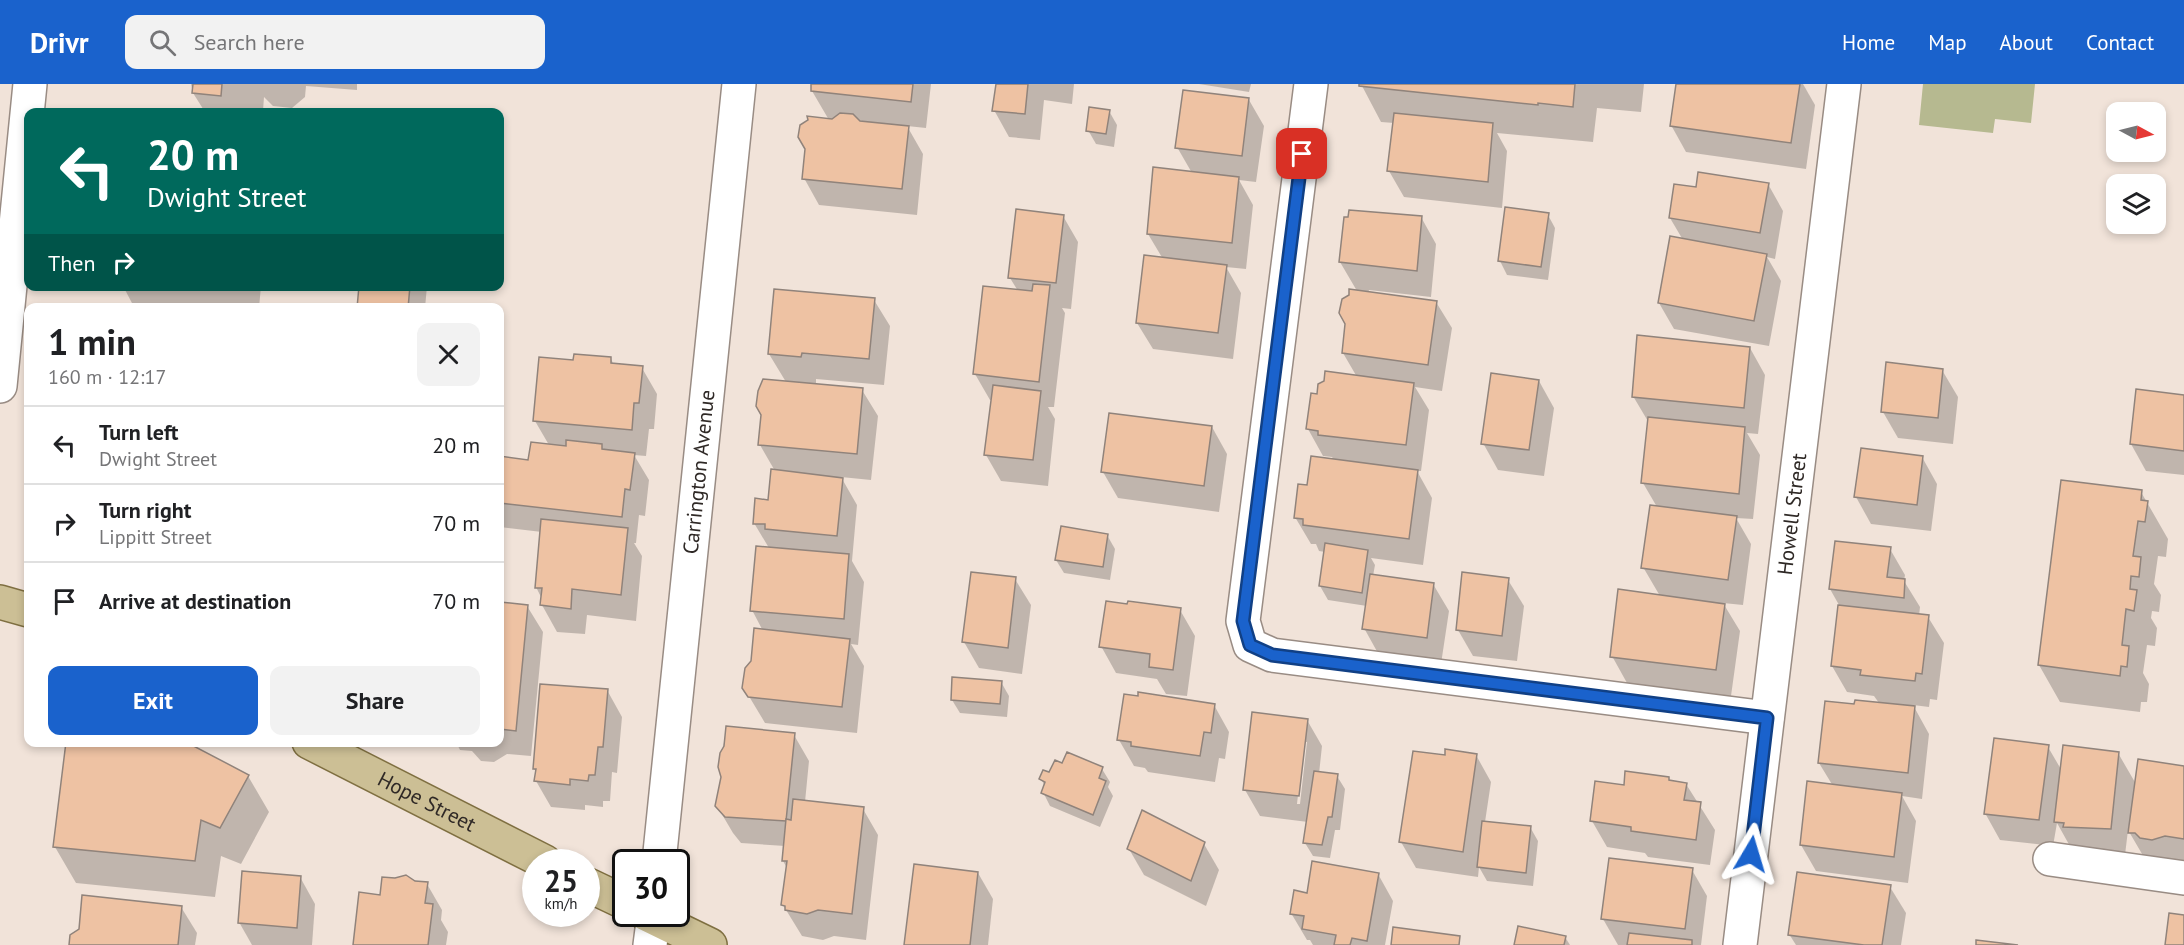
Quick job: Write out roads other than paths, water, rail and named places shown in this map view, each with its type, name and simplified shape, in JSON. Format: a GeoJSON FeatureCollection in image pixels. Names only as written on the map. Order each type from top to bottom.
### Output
{"type":"FeatureCollection","features":[{"type":"Feature","properties":{"kind":"main road"},"geometry":{"type":"LineString","coordinates":[[0,602],[24,609]]}},
{"type":"Feature","properties":{"kind":"main road","name":"Hope Street"},"geometry":{"type":"LineString","coordinates":[[319,747],[522,850]]}},
{"type":"Feature","properties":{"kind":"main road"},"geometry":{"type":"LineString","coordinates":[[665,927],[710,945]]}},
{"type":"Feature","properties":{"kind":"street"},"geometry":{"type":"LineString","coordinates":[[28,108],[30,84]]}},
{"type":"Feature","properties":{"kind":"street","name":"Carrington Avenue"},"geometry":{"type":"LineString","coordinates":[[660,849],[739,84]]}},
{"type":"Feature","properties":{"kind":"street"},"geometry":{"type":"LineString","coordinates":[[1311,84],[1243,621],[1250,645],[1272,655],[1767,718]]}},
{"type":"Feature","properties":{"kind":"street","name":"Howell Street"},"geometry":{"type":"LineString","coordinates":[[1740,945],[1844,84]]}},
{"type":"Feature","properties":{"kind":"street"},"geometry":{"type":"LineString","coordinates":[[0,386],[24,144]]}},
{"type":"Feature","properties":{"kind":"street"},"geometry":{"type":"LineString","coordinates":[[2050,859],[2184,878]]}}]}
